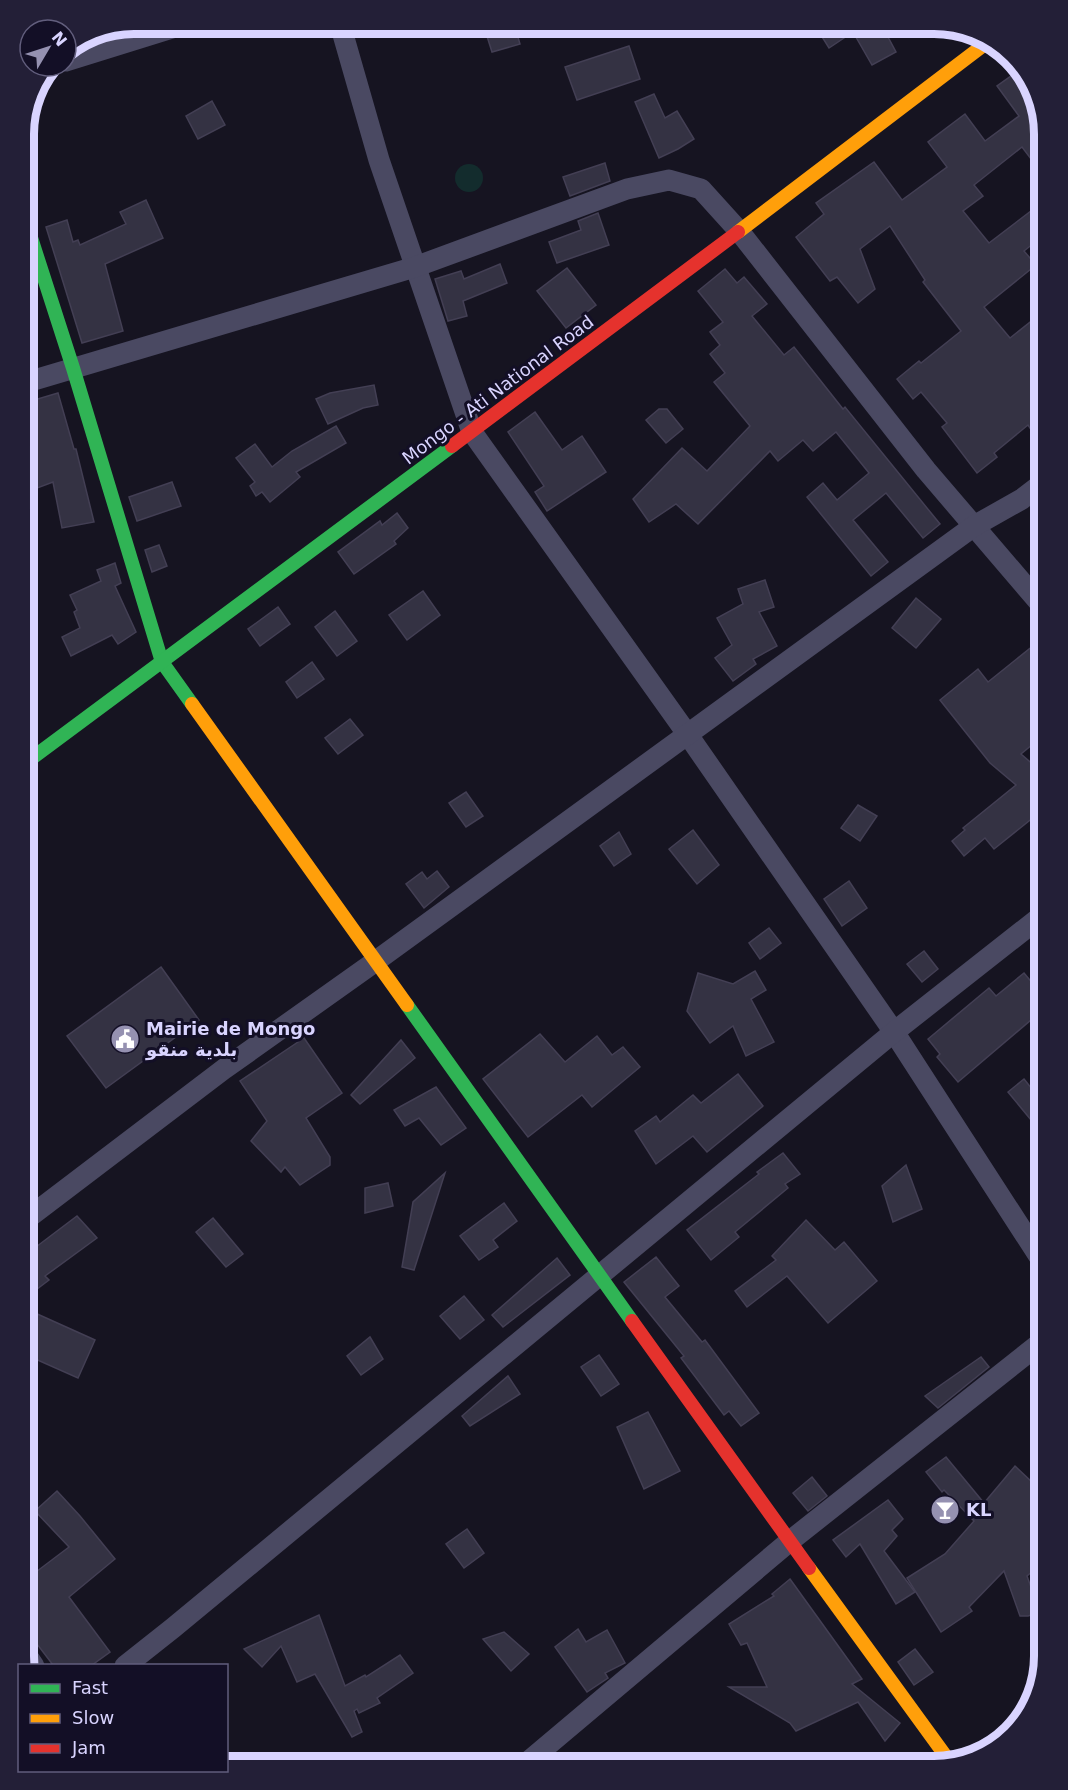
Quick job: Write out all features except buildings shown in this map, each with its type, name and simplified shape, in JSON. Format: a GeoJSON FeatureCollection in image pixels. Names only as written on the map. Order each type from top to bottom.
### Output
{"type":"FeatureCollection","features":[{"type":"Feature","properties":{"kind":"street"},"geometry":{"type":"LineString","coordinates":[[78,57],[153,34]]}},
{"type":"Feature","properties":{"kind":"street"},"geometry":{"type":"LineString","coordinates":[[343,34],[379,160],[472,432],[688,735],[894,1032],[1034,1249]]}},
{"type":"Feature","properties":{"kind":"street","name":"Mongo - Ati National Road"},"geometry":{"type":"LineString","coordinates":[[35,756],[472,432],[981,47]]}},
{"type":"Feature","properties":{"kind":"street"},"geometry":{"type":"LineString","coordinates":[[35,379],[415,267],[627,189],[669,180],[701,189],[739,231],[926,470],[1034,596]]}},
{"type":"Feature","properties":{"kind":"street"},"geometry":{"type":"LineString","coordinates":[[35,250],[162,662],[790,1542],[945,1755]]}},
{"type":"Feature","properties":{"kind":"street"},"geometry":{"type":"LineString","coordinates":[[34,1213],[224,1069],[376,962],[974,526],[1034,490]]}},
{"type":"Feature","properties":{"kind":"street"},"geometry":{"type":"LineString","coordinates":[[126,1664],[182,1621],[894,1032],[1034,922]]}},
{"type":"Feature","properties":{"kind":"street"},"geometry":{"type":"LineString","coordinates":[[536,1756],[790,1542],[1034,1348]]}},
{"type":"Feature","properties":{"kind":"green space"},"geometry":{"type":"Polygon","coordinates":[[[469,164],[479,168],[483,178],[479,188],[469,192],[459,188],[455,178],[459,168],[469,164]]]}},
{"type":"Feature","properties":{"kind":"traffic: fast"},"geometry":{"type":"LineString","coordinates":[[35,250],[162,662],[192,704]]}},
{"type":"Feature","properties":{"kind":"traffic: fast"},"geometry":{"type":"LineString","coordinates":[[35,756],[452,446]]}},
{"type":"Feature","properties":{"kind":"traffic: fast"},"geometry":{"type":"LineString","coordinates":[[407,1005],[632,1321]]}},
{"type":"Feature","properties":{"kind":"traffic: slow"},"geometry":{"type":"LineString","coordinates":[[738,232],[981,47]]}},
{"type":"Feature","properties":{"kind":"traffic: slow"},"geometry":{"type":"LineString","coordinates":[[192,704],[407,1005]]}},
{"type":"Feature","properties":{"kind":"traffic: slow"},"geometry":{"type":"LineString","coordinates":[[809,1568],[945,1755]]}},
{"type":"Feature","properties":{"kind":"traffic: jam"},"geometry":{"type":"LineString","coordinates":[[452,446],[738,232]]}},
{"type":"Feature","properties":{"kind":"traffic: jam"},"geometry":{"type":"LineString","coordinates":[[632,1321],[809,1568]]}},
{"type":"Feature","properties":{"kind":"place","name":"Mairie de Mongo بلدية منقو"},"geometry":{"type":"Point","coordinates":[125,1039]}},
{"type":"Feature","properties":{"kind":"place","name":"KL"},"geometry":{"type":"Point","coordinates":[945,1510]}}]}
